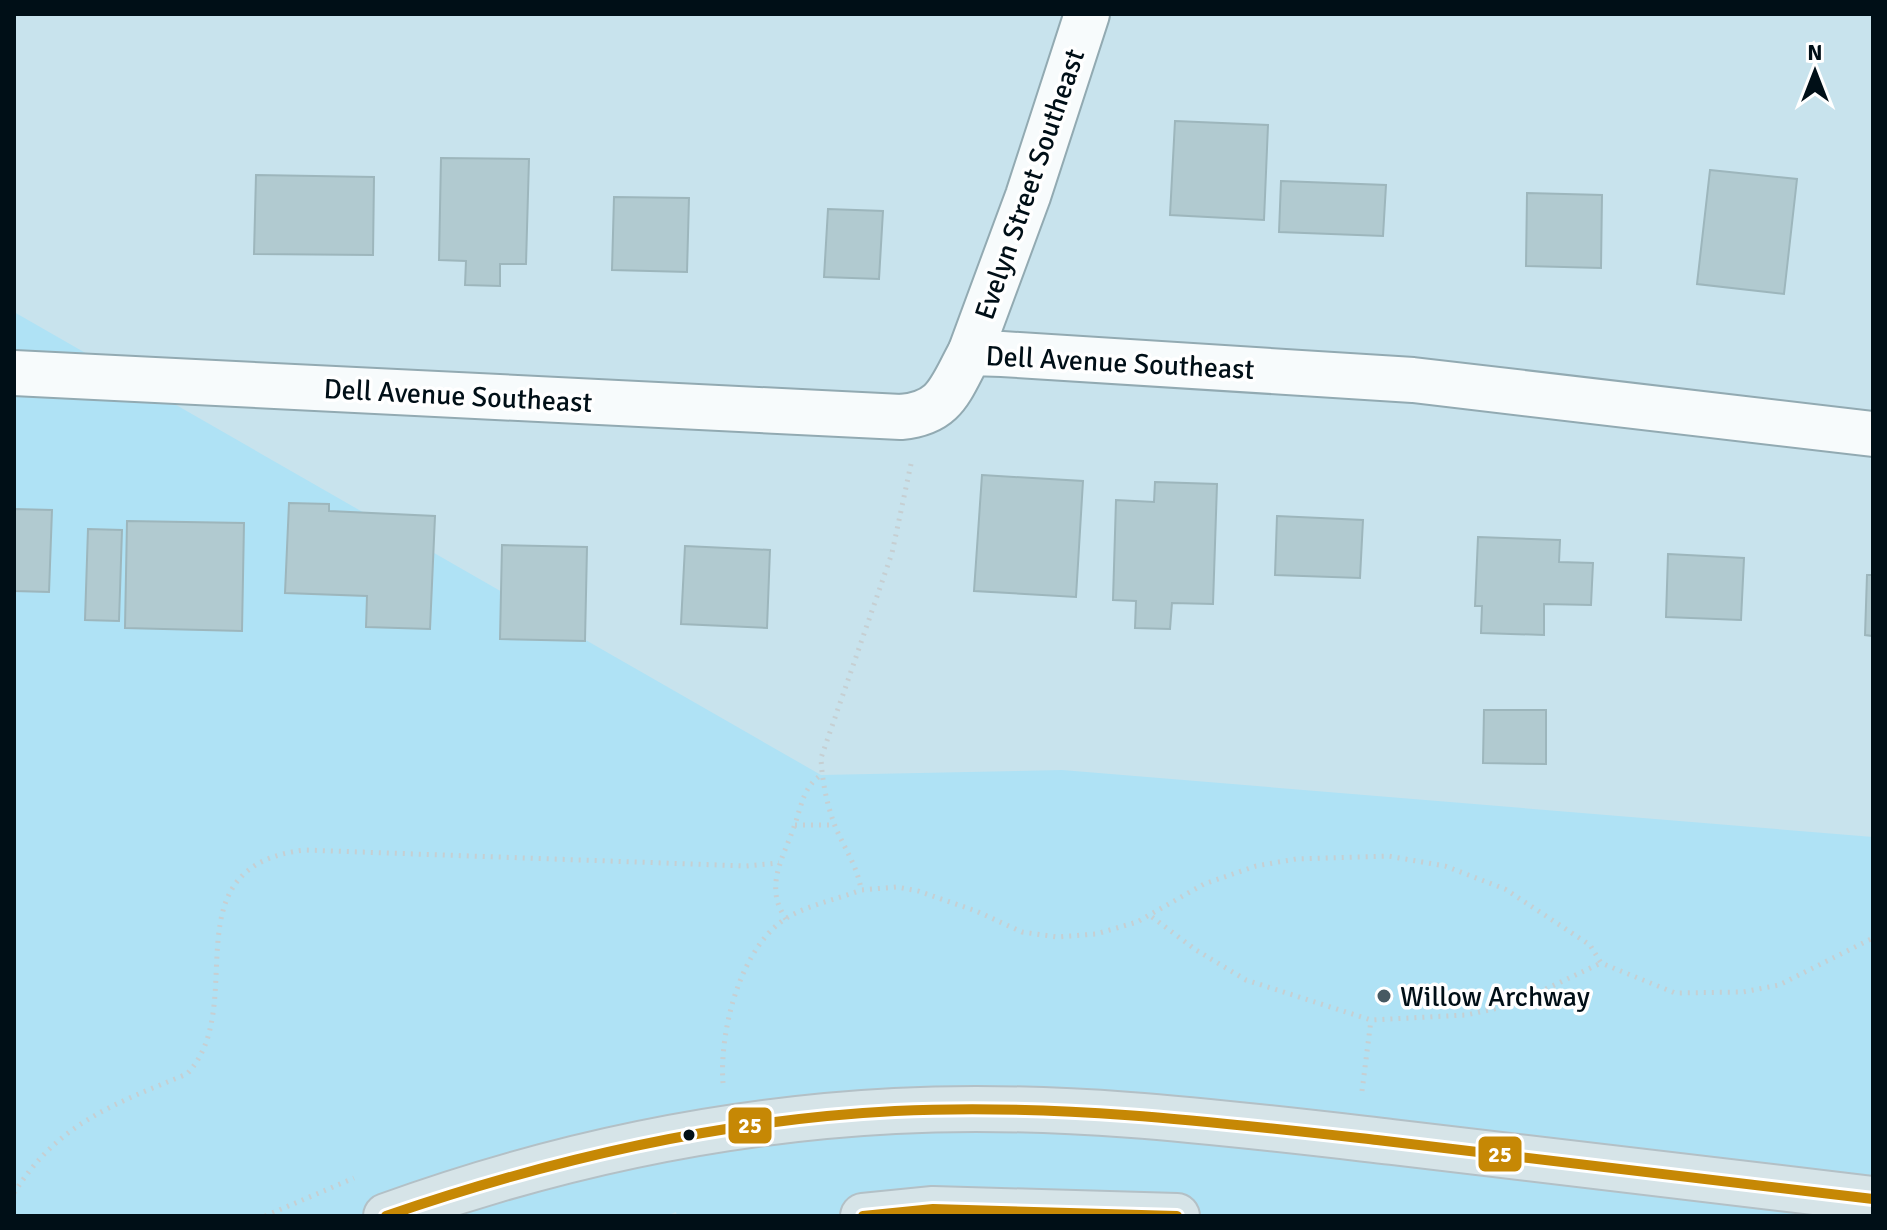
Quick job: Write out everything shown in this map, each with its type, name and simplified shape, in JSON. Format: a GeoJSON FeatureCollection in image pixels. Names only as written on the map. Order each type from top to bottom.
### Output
{"type":"FeatureCollection","features":[{"type":"Feature","properties":{"kind":"main road"},"geometry":{"type":"LineString","coordinates":[[386,1216],[478,1184],[588,1155],[702,1132],[895,1111],[1024,1109],[1196,1119],[1873,1199]]}},
{"type":"Feature","properties":{"kind":"main road"},"geometry":{"type":"LineString","coordinates":[[863,1216],[933,1209],[1177,1216]]}},
{"type":"Feature","properties":{"kind":"street","name":"Evelyn Street Southeast"},"geometry":{"type":"LineString","coordinates":[[970,353],[1028,196],[1087,14]]}},
{"type":"Feature","properties":{"kind":"street","name":"Dell Avenue Southeast"},"geometry":{"type":"LineString","coordinates":[[14,373],[922,415],[940,406],[970,353],[1413,380],[1873,434]]}},
{"type":"Feature","properties":{"kind":"path"},"geometry":{"type":"LineString","coordinates":[[861,890],[859,875],[835,825],[821,775],[821,758],[892,553],[922,415]]}},
{"type":"Feature","properties":{"kind":"path"},"geometry":{"type":"LineString","coordinates":[[786,919],[775,894],[779,863],[810,783],[821,775]]}},
{"type":"Feature","properties":{"kind":"path"},"geometry":{"type":"LineString","coordinates":[[795,825],[835,825]]}},
{"type":"Feature","properties":{"kind":"path"},"geometry":{"type":"LineString","coordinates":[[14,1193],[34,1166],[76,1125],[100,1110],[187,1074],[193,1068],[209,1035],[223,905],[235,883],[264,861],[305,850],[746,866],[779,863]]}},
{"type":"Feature","properties":{"kind":"path"},"geometry":{"type":"LineString","coordinates":[[724,1085],[721,1055],[733,999],[762,943],[786,919],[861,890],[897,887],[918,891],[1039,936],[1096,934],[1152,917],[1204,884],[1256,866],[1307,858],[1388,856],[1427,861],[1462,871],[1523,899],[1590,945],[1601,963],[1675,993],[1743,992],[1779,985],[1873,938]]}},
{"type":"Feature","properties":{"kind":"path"},"geometry":{"type":"LineString","coordinates":[[1152,917],[1196,950],[1246,980],[1371,1020],[1466,1015],[1512,1005],[1601,963]]}},
{"type":"Feature","properties":{"kind":"path"},"geometry":{"type":"LineString","coordinates":[[1361,1092],[1371,1020]]}},
{"type":"Feature","properties":{"kind":"shaded area"},"geometry":{"type":"Polygon","coordinates":[[[14,312],[821,775],[1062,770],[1873,837],[1873,1216],[677,1216],[676,1212],[666,1216],[14,1216],[14,312]]]}},
{"type":"Feature","properties":{"kind":"building"},"geometry":{"type":"Polygon","coordinates":[[[1175,121],[1268,125],[1264,220],[1170,215],[1175,121]]]}},
{"type":"Feature","properties":{"kind":"building"},"geometry":{"type":"Polygon","coordinates":[[[441,158],[529,159],[526,264],[500,264],[500,286],[465,285],[466,261],[439,260],[441,158]]]}},
{"type":"Feature","properties":{"kind":"building"},"geometry":{"type":"Polygon","coordinates":[[[1710,170],[1797,179],[1784,294],[1697,284],[1710,170]]]}},
{"type":"Feature","properties":{"kind":"building"},"geometry":{"type":"Polygon","coordinates":[[[256,175],[374,177],[373,255],[254,254],[256,175]]]}},
{"type":"Feature","properties":{"kind":"building"},"geometry":{"type":"Polygon","coordinates":[[[1281,181],[1386,185],[1383,236],[1279,232],[1281,181]]]}},
{"type":"Feature","properties":{"kind":"building"},"geometry":{"type":"Polygon","coordinates":[[[1527,193],[1602,195],[1601,268],[1526,266],[1527,193]]]}},
{"type":"Feature","properties":{"kind":"building"},"geometry":{"type":"Polygon","coordinates":[[[614,197],[689,198],[687,272],[612,270],[614,197]]]}},
{"type":"Feature","properties":{"kind":"building"},"geometry":{"type":"Polygon","coordinates":[[[828,209],[883,211],[879,279],[824,277],[828,209]]]}},
{"type":"Feature","properties":{"kind":"building"},"geometry":{"type":"Polygon","coordinates":[[[982,475],[1083,481],[1076,597],[974,591],[982,475]]]}},
{"type":"Feature","properties":{"kind":"building"},"geometry":{"type":"Polygon","coordinates":[[[1155,482],[1217,484],[1213,604],[1172,603],[1170,629],[1135,628],[1136,601],[1113,600],[1116,500],[1154,502],[1155,482]]]}},
{"type":"Feature","properties":{"kind":"building"},"geometry":{"type":"Polygon","coordinates":[[[289,503],[329,504],[329,511],[435,516],[430,629],[366,627],[367,596],[285,593],[289,503]]]}},
{"type":"Feature","properties":{"kind":"building"},"geometry":{"type":"Polygon","coordinates":[[[14,509],[52,510],[49,592],[14,591],[14,509]]]}},
{"type":"Feature","properties":{"kind":"building"},"geometry":{"type":"Polygon","coordinates":[[[1277,516],[1363,520],[1360,578],[1275,575],[1277,516]]]}},
{"type":"Feature","properties":{"kind":"building"},"geometry":{"type":"Polygon","coordinates":[[[127,521],[244,523],[242,631],[125,628],[127,521]]]}},
{"type":"Feature","properties":{"kind":"building"},"geometry":{"type":"Polygon","coordinates":[[[88,529],[122,530],[119,621],[85,620],[88,529]]]}},
{"type":"Feature","properties":{"kind":"building"},"geometry":{"type":"Polygon","coordinates":[[[1478,537],[1560,540],[1559,562],[1593,563],[1591,605],[1544,604],[1544,635],[1481,633],[1482,606],[1475,606],[1478,537]]]}},
{"type":"Feature","properties":{"kind":"building"},"geometry":{"type":"Polygon","coordinates":[[[502,545],[587,547],[585,641],[500,639],[502,545]]]}},
{"type":"Feature","properties":{"kind":"building"},"geometry":{"type":"Polygon","coordinates":[[[685,546],[770,550],[767,628],[681,624],[685,546]]]}},
{"type":"Feature","properties":{"kind":"building"},"geometry":{"type":"Polygon","coordinates":[[[1668,554],[1744,558],[1741,620],[1666,617],[1668,554]]]}},
{"type":"Feature","properties":{"kind":"building"},"geometry":{"type":"Polygon","coordinates":[[[1867,575],[1873,575],[1873,636],[1865,635],[1867,575]]]}},
{"type":"Feature","properties":{"kind":"building"},"geometry":{"type":"Polygon","coordinates":[[[1484,710],[1546,710],[1546,764],[1483,763],[1484,710]]]}},
{"type":"Feature","properties":{"kind":"transit line","name":"25"},"geometry":{"type":"LineString","coordinates":[[386,1216],[573,1160],[701,1133],[830,1116],[955,1109],[1076,1112],[1197,1121],[1873,1199]]}},
{"type":"Feature","properties":{"kind":"transit line","name":"25"},"geometry":{"type":"LineString","coordinates":[[863,1216],[933,1209],[1177,1216]]}},
{"type":"Feature","properties":{"kind":"place","name":"Willow Archway"},"geometry":{"type":"Point","coordinates":[1384,996]}}]}
